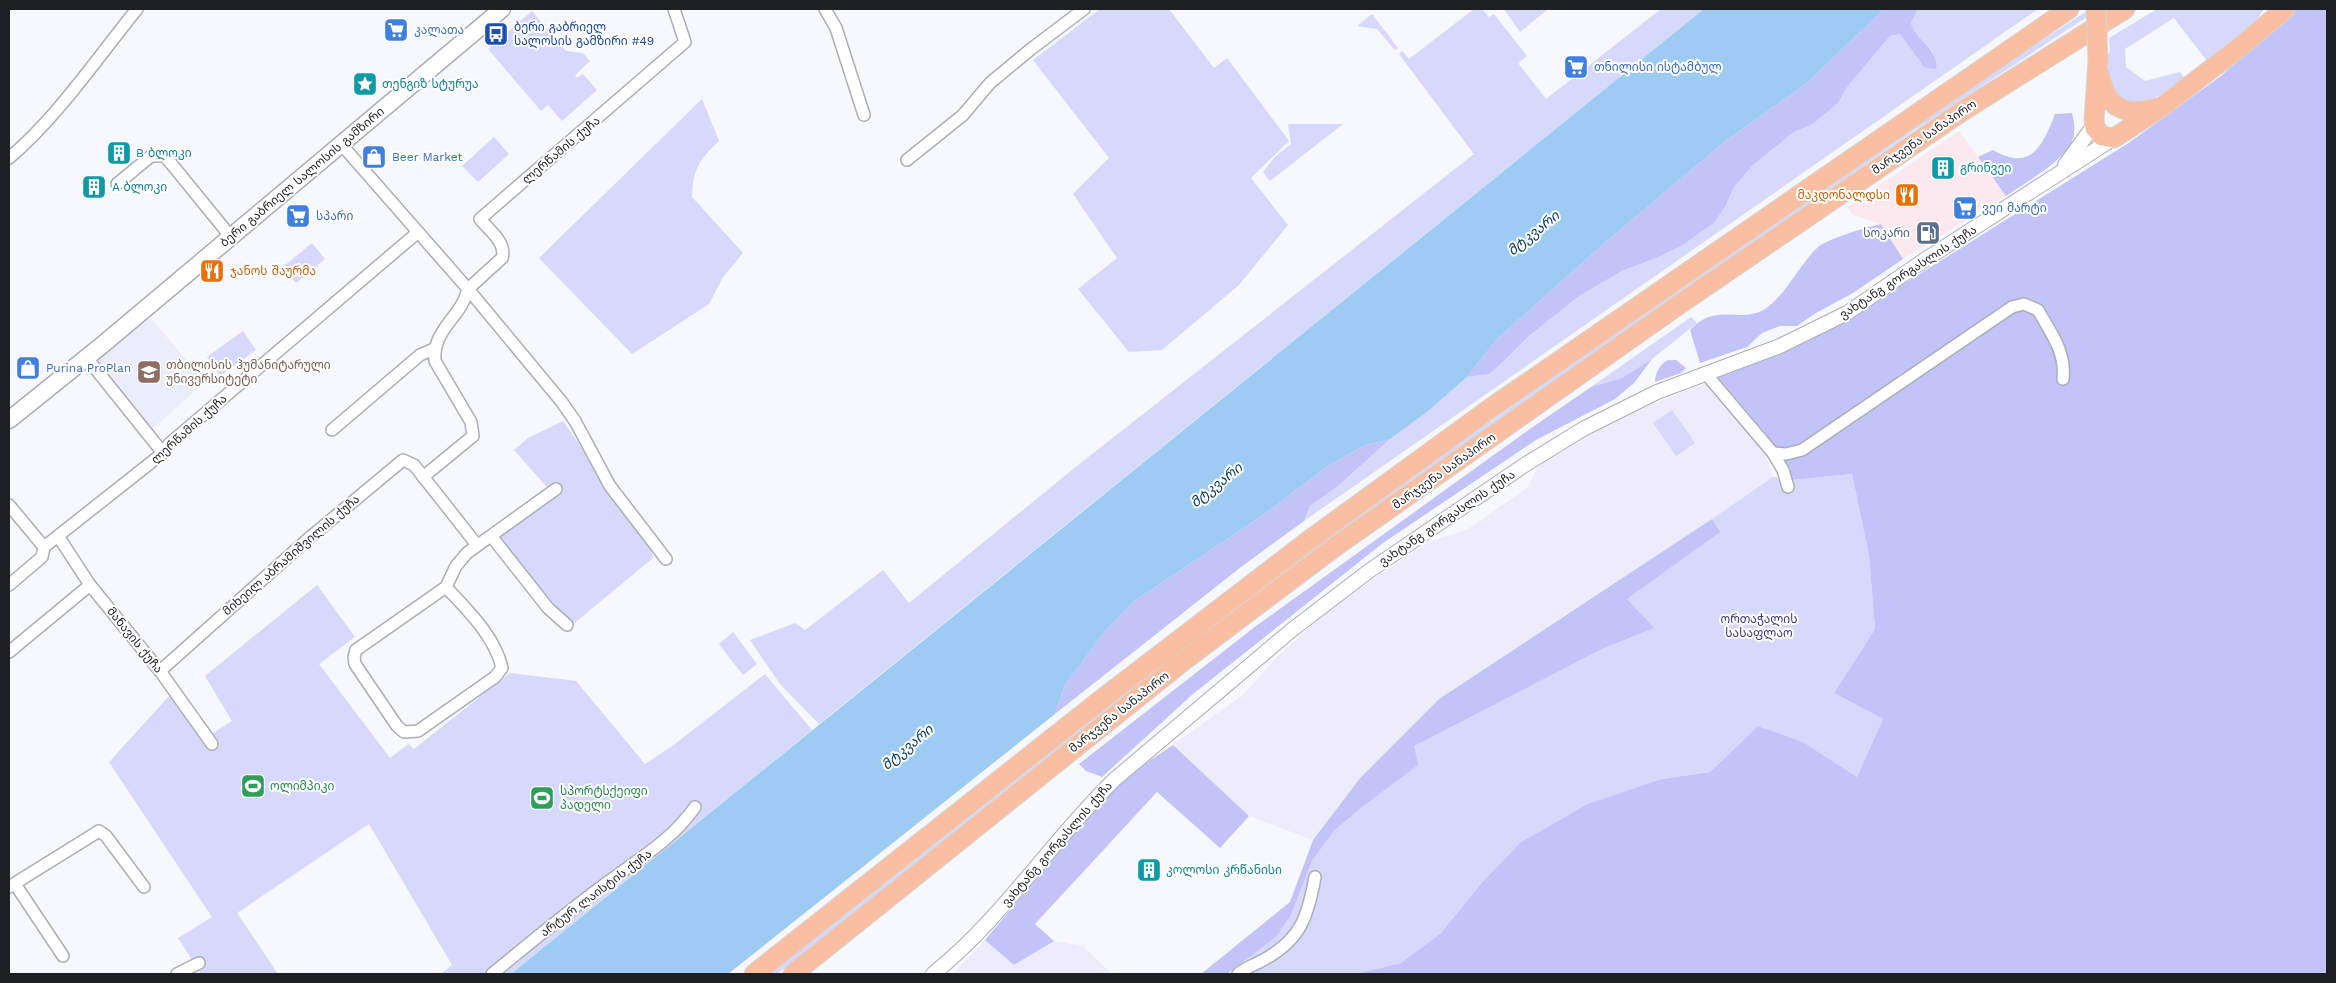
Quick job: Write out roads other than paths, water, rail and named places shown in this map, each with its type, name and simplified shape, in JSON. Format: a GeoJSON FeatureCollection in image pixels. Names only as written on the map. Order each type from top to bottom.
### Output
{"type":"FeatureCollection","features":[{"type":"Feature","properties":{"kind":"highway","name":"მარჯვენა სანაპირო"},"geometry":{"type":"LineString","coordinates":[[754,974],[1102,699],[1316,536],[1491,408],[2069,9]]}},
{"type":"Feature","properties":{"kind":"highway"},"geometry":{"type":"LineString","coordinates":[[2096,9],[2098,60],[2095,120],[2102,136],[2118,136],[2163,106],[2240,47],[2285,9]]}},
{"type":"Feature","properties":{"kind":"highway","name":"მარჯვენა სანაპირო"},"geometry":{"type":"LineString","coordinates":[[793,974],[1182,662],[1332,549],[1677,306],[1960,112],[2124,9]]}},
{"type":"Feature","properties":{"kind":"highway"},"geometry":{"type":"LineString","coordinates":[[2240,47],[2268,9]]}},
{"type":"Feature","properties":{"kind":"highway"},"geometry":{"type":"LineString","coordinates":[[2098,60],[2104,92],[2119,107],[2127,123],[2118,136]]}},
{"type":"Feature","properties":{"kind":"highway"},"geometry":{"type":"LineString","coordinates":[[2095,120],[2104,106],[2144,112],[2163,106]]}},
{"type":"Feature","properties":{"kind":"main road","name":"ბერი გაბრიელ სალოსის გამზირი"},"geometry":{"type":"LineString","coordinates":[[9,420],[231,237],[502,9]]}},
{"type":"Feature","properties":{"kind":"street"},"geometry":{"type":"LineString","coordinates":[[9,158],[22,147],[54,112],[137,9]]}},
{"type":"Feature","properties":{"kind":"street","name":"ლერწამის ქუჩა"},"geometry":{"type":"LineString","coordinates":[[468,289],[502,258],[504,252],[503,246],[480,219],[685,42],[674,9]]}},
{"type":"Feature","properties":{"kind":"street"},"geometry":{"type":"LineString","coordinates":[[825,9],[836,28],[864,115]]}},
{"type":"Feature","properties":{"kind":"street"},"geometry":{"type":"LineString","coordinates":[[907,160],[963,116],[990,84],[1030,48],[1084,9]]}},
{"type":"Feature","properties":{"kind":"street"},"geometry":{"type":"LineString","coordinates":[[2047,183],[2075,155],[2095,120]]}},
{"type":"Feature","properties":{"kind":"street"},"geometry":{"type":"LineString","coordinates":[[2047,183],[2118,136]]}},
{"type":"Feature","properties":{"kind":"street"},"geometry":{"type":"LineString","coordinates":[[341,144],[468,289],[561,401],[575,421],[610,486],[666,559]]}},
{"type":"Feature","properties":{"kind":"street"},"geometry":{"type":"LineString","coordinates":[[117,184],[151,156],[165,156],[231,237]]}},
{"type":"Feature","properties":{"kind":"street","name":"ვახტანგ გორგასლის ქუჩა"},"geometry":{"type":"LineString","coordinates":[[933,974],[963,948],[1005,904],[1092,801],[1115,779],[1293,629],[1393,554],[1530,462],[1583,429],[1657,392],[1780,346],[1848,313],[1930,256],[2047,183]]}},
{"type":"Feature","properties":{"kind":"street","name":"ლერწამის ქუჩა"},"geometry":{"type":"LineString","coordinates":[[9,585],[42,557],[44,547],[162,453],[177,438],[417,233]]}},
{"type":"Feature","properties":{"kind":"street"},"geometry":{"type":"LineString","coordinates":[[423,478],[473,436],[474,429],[435,361],[434,349],[438,339],[465,298],[468,289]]}},
{"type":"Feature","properties":{"kind":"street"},"geometry":{"type":"LineString","coordinates":[[1773,453],[1786,454],[1802,450],[2012,307],[2024,304],[2038,310],[2056,343],[2064,364],[2063,380]]}},
{"type":"Feature","properties":{"kind":"street"},"geometry":{"type":"LineString","coordinates":[[332,430],[420,355],[434,349]]}},
{"type":"Feature","properties":{"kind":"street"},"geometry":{"type":"LineString","coordinates":[[86,357],[162,453]]}},
{"type":"Feature","properties":{"kind":"street"},"geometry":{"type":"LineString","coordinates":[[1706,374],[1773,453],[1783,470],[1788,487]]}},
{"type":"Feature","properties":{"kind":"street","name":"მიხეილ აბრამიშვილის ქუჩა"},"geometry":{"type":"LineString","coordinates":[[160,671],[308,539],[403,460],[414,465],[477,545]]}},
{"type":"Feature","properties":{"kind":"street"},"geometry":{"type":"LineString","coordinates":[[446,587],[469,612],[491,641],[499,653],[502,668],[495,677],[418,730],[404,732],[397,726],[355,664],[356,650],[446,587],[456,566],[477,545],[492,537],[556,489]]}},
{"type":"Feature","properties":{"kind":"street"},"geometry":{"type":"LineString","coordinates":[[9,505],[44,547]]}},
{"type":"Feature","properties":{"kind":"street","name":"მანავის ქუჩა"},"geometry":{"type":"LineString","coordinates":[[58,536],[90,584],[160,671],[212,744]]}},
{"type":"Feature","properties":{"kind":"street"},"geometry":{"type":"LineString","coordinates":[[492,537],[548,608],[567,625]]}},
{"type":"Feature","properties":{"kind":"street"},"geometry":{"type":"LineString","coordinates":[[9,652],[90,584]]}},
{"type":"Feature","properties":{"kind":"street","name":"არტურ ლაისტის ქუჩა"},"geometry":{"type":"LineString","coordinates":[[492,974],[596,891],[662,844],[686,820],[694,807]]}},
{"type":"Feature","properties":{"kind":"street"},"geometry":{"type":"LineString","coordinates":[[63,956],[12,886],[98,831],[106,836],[144,887]]}},
{"type":"Feature","properties":{"kind":"street"},"geometry":{"type":"LineString","coordinates":[[1238,974],[1244,968],[1264,960],[1290,942],[1305,920],[1315,877]]}},
{"type":"Feature","properties":{"kind":"street"},"geometry":{"type":"LineString","coordinates":[[177,974],[199,963]]}},
{"type":"Feature","properties":{"kind":"water","name":"მტკვარი"},"geometry":{"type":"Polygon","coordinates":[[[1704,9],[1884,9],[1808,82],[1723,143],[1602,245],[1497,339],[1467,377],[1427,412],[1390,439],[1363,446],[1328,466],[1263,515],[1133,602],[1106,630],[1065,685],[1055,714],[728,974],[511,974],[1704,9]]]}},
{"type":"Feature","properties":{"kind":"place","name":"კალათა"},"geometry":{"type":"Point","coordinates":[396,30]}},
{"type":"Feature","properties":{"kind":"place","name":"ბერი გაბრიელ სალოსის გამზირი #49"},"geometry":{"type":"Point","coordinates":[496,34]}},
{"type":"Feature","properties":{"kind":"place","name":"თნილისი ისტამბულ"},"geometry":{"type":"Point","coordinates":[1576,67]}},
{"type":"Feature","properties":{"kind":"place","name":"თენგიზ სტურუა"},"geometry":{"type":"Point","coordinates":[365,84]}},
{"type":"Feature","properties":{"kind":"place","name":"B ბლოკი"},"geometry":{"type":"Point","coordinates":[119,153]}},
{"type":"Feature","properties":{"kind":"place","name":"Beer Market"},"geometry":{"type":"Point","coordinates":[374,157]}},
{"type":"Feature","properties":{"kind":"place","name":"გრინვეი"},"geometry":{"type":"Point","coordinates":[1943,168]}},
{"type":"Feature","properties":{"kind":"place","name":"A ბლოკი"},"geometry":{"type":"Point","coordinates":[94,187]}},
{"type":"Feature","properties":{"kind":"place","name":"მაკდონალდსი"},"geometry":{"type":"Point","coordinates":[1907,195]}},
{"type":"Feature","properties":{"kind":"place","name":"ვეი მარტი"},"geometry":{"type":"Point","coordinates":[1965,208]}},
{"type":"Feature","properties":{"kind":"place","name":"სპარი"},"geometry":{"type":"Point","coordinates":[298,216]}},
{"type":"Feature","properties":{"kind":"place","name":"სოკარი"},"geometry":{"type":"Point","coordinates":[1928,233]}},
{"type":"Feature","properties":{"kind":"place","name":"ჯანოს შაურმა"},"geometry":{"type":"Point","coordinates":[212,271]}},
{"type":"Feature","properties":{"kind":"place","name":"Purina ProPlan"},"geometry":{"type":"Point","coordinates":[28,368]}},
{"type":"Feature","properties":{"kind":"place","name":"თბილისის ჰუმანიტარული უნივერსიტეტი"},"geometry":{"type":"Point","coordinates":[149,372]}},
{"type":"Feature","properties":{"kind":"place","name":"ოლიმპიკი"},"geometry":{"type":"Point","coordinates":[253,786]}},
{"type":"Feature","properties":{"kind":"place","name":"სპორტსქეიფი პადელი"},"geometry":{"type":"Point","coordinates":[542,798]}},
{"type":"Feature","properties":{"kind":"place","name":"კოლოსი კრწანისი"},"geometry":{"type":"Point","coordinates":[1149,870]}},
{"type":"Feature","properties":{"kind":"park label","name":"ორთაჭალის სასაფლაო"},"geometry":{"type":"Point","coordinates":[1759,626]}}]}
